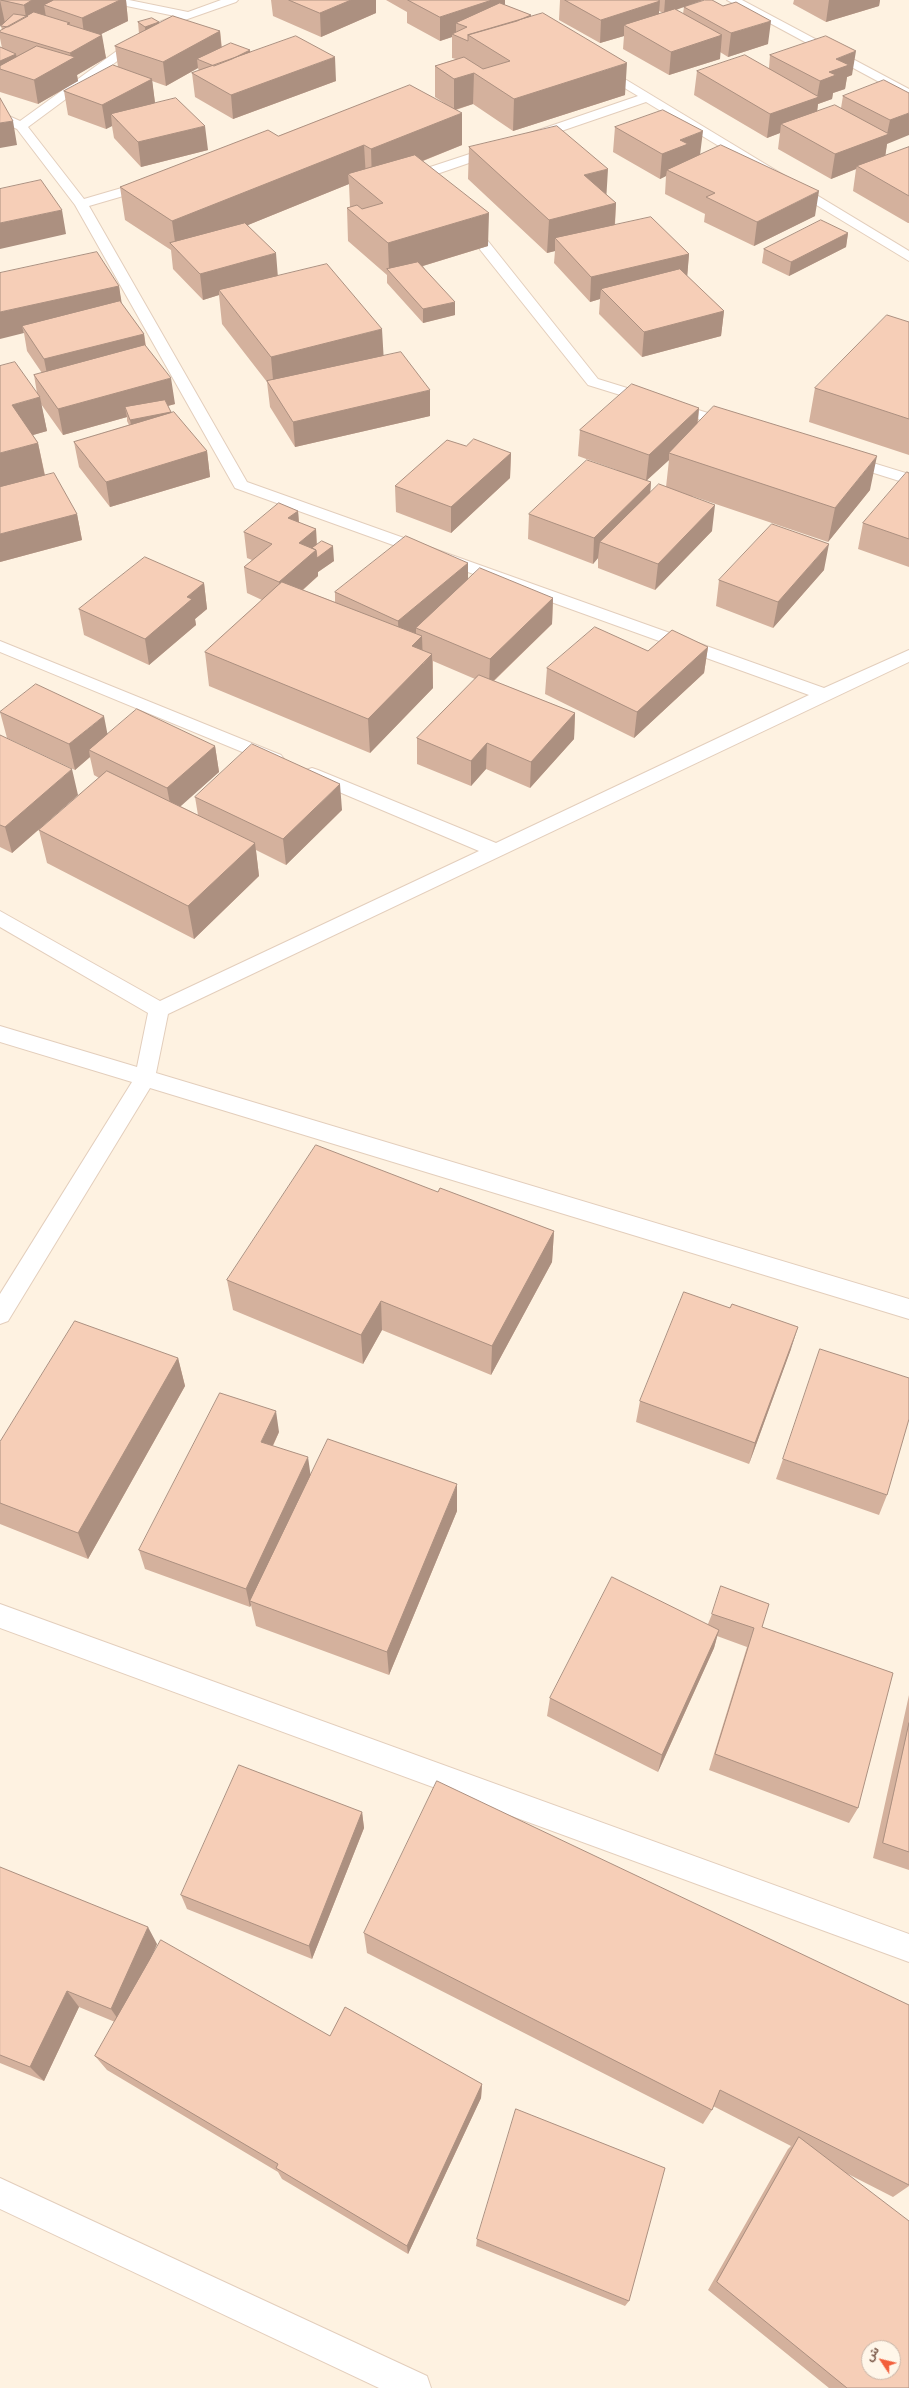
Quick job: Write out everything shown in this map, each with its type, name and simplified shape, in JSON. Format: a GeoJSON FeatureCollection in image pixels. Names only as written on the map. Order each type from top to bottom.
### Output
{"type":"FeatureCollection","features":[{"type":"Feature","properties":{"kind":"street"},"geometry":{"type":"LineString","coordinates":[[112,0],[190,16]]}},
{"type":"Feature","properties":{"kind":"street"},"geometry":{"type":"LineString","coordinates":[[21,126],[158,26],[232,0]]}},
{"type":"Feature","properties":{"kind":"street"},"geometry":{"type":"LineString","coordinates":[[733,0],[909,94]]}},
{"type":"Feature","properties":{"kind":"street"},"geometry":{"type":"LineString","coordinates":[[588,60],[909,257]]}},
{"type":"Feature","properties":{"kind":"street"},"geometry":{"type":"LineString","coordinates":[[446,198],[426,173],[648,96]]}},
{"type":"Feature","properties":{"kind":"street"},"geometry":{"type":"LineString","coordinates":[[0,116],[21,126],[81,204],[241,485],[826,695]]}},
{"type":"Feature","properties":{"kind":"street"},"geometry":{"type":"LineString","coordinates":[[81,204],[164,179]]}},
{"type":"Feature","properties":{"kind":"street"},"geometry":{"type":"LineString","coordinates":[[460,216],[593,382],[744,429]]}},
{"type":"Feature","properties":{"kind":"street"},"geometry":{"type":"LineString","coordinates":[[834,456],[909,479]]}},
{"type":"Feature","properties":{"kind":"street"},"geometry":{"type":"LineString","coordinates":[[0,646],[496,850]]}},
{"type":"Feature","properties":{"kind":"street"},"geometry":{"type":"LineString","coordinates":[[159,1010],[909,655]]}},
{"type":"Feature","properties":{"kind":"street"},"geometry":{"type":"LineString","coordinates":[[0,918],[159,1010]]}},
{"type":"Feature","properties":{"kind":"street"},"geometry":{"type":"LineString","coordinates":[[0,1314],[145,1078],[159,1010]]}},
{"type":"Feature","properties":{"kind":"street"},"geometry":{"type":"LineString","coordinates":[[0,1034],[909,1309]]}},
{"type":"Feature","properties":{"kind":"street"},"geometry":{"type":"LineString","coordinates":[[0,1616],[909,1948]]}},
{"type":"Feature","properties":{"kind":"street"},"geometry":{"type":"LineString","coordinates":[[0,2193],[415,2388]]}},
{"type":"Feature","properties":{"kind":"building"},"geometry":{"type":"Polygon","coordinates":[[[1,0],[32,0],[24,5],[1,0]]]}},
{"type":"Feature","properties":{"kind":"building"},"geometry":{"type":"Polygon","coordinates":[[[54,0],[120,0],[82,18],[44,5],[54,0]]]}},
{"type":"Feature","properties":{"kind":"building"},"geometry":{"type":"Polygon","coordinates":[[[289,0],[351,0],[320,13],[289,0]]]}},
{"type":"Feature","properties":{"kind":"building"},"geometry":{"type":"Polygon","coordinates":[[[408,0],[492,0],[440,17],[408,0]]]}},
{"type":"Feature","properties":{"kind":"building"},"geometry":{"type":"Polygon","coordinates":[[[565,0],[658,0],[660,1],[601,20],[565,0]]]}},
{"type":"Feature","properties":{"kind":"building"},"geometry":{"type":"Polygon","coordinates":[[[705,0],[712,0],[723,6],[736,2],[771,21],[731,33],[684,7],[705,0]]]}},
{"type":"Feature","properties":{"kind":"building"},"geometry":{"type":"Polygon","coordinates":[[[500,3],[531,15],[517,21],[468,35],[468,41],[452,34],[467,27],[456,23],[500,3]]]}},
{"type":"Feature","properties":{"kind":"building"},"geometry":{"type":"Polygon","coordinates":[[[675,9],[722,35],[671,52],[624,25],[675,9]]]}},
{"type":"Feature","properties":{"kind":"building"},"geometry":{"type":"Polygon","coordinates":[[[34,12],[102,35],[70,53],[0,32],[34,12]]]}},
{"type":"Feature","properties":{"kind":"building"},"geometry":{"type":"Polygon","coordinates":[[[543,13],[627,63],[514,99],[474,73],[454,79],[435,66],[464,57],[483,69],[510,61],[468,35],[543,13]]]}},
{"type":"Feature","properties":{"kind":"building"},"geometry":{"type":"Polygon","coordinates":[[[14,14],[28,16],[8,27],[1,26],[14,14]]]}},
{"type":"Feature","properties":{"kind":"building"},"geometry":{"type":"Polygon","coordinates":[[[173,16],[220,31],[163,62],[115,46],[173,16]]]}},
{"type":"Feature","properties":{"kind":"building"},"geometry":{"type":"Polygon","coordinates":[[[152,18],[159,22],[145,27],[138,22],[152,18]]]}},
{"type":"Feature","properties":{"kind":"building"},"geometry":{"type":"Polygon","coordinates":[[[296,36],[335,57],[231,95],[192,73],[296,36]]]}},
{"type":"Feature","properties":{"kind":"building"},"geometry":{"type":"Polygon","coordinates":[[[826,36],[856,51],[836,59],[849,65],[829,72],[836,75],[820,81],[770,55],[826,36]]]}},
{"type":"Feature","properties":{"kind":"building"},"geometry":{"type":"Polygon","coordinates":[[[231,43],[250,50],[214,66],[197,59],[231,43]]]}},
{"type":"Feature","properties":{"kind":"building"},"geometry":{"type":"Polygon","coordinates":[[[37,46],[75,57],[34,80],[0,69],[0,66],[37,46]]]}},
{"type":"Feature","properties":{"kind":"building"},"geometry":{"type":"Polygon","coordinates":[[[0,47],[16,54],[0,61],[0,47]]]}},
{"type":"Feature","properties":{"kind":"building"},"geometry":{"type":"Polygon","coordinates":[[[745,55],[819,97],[770,114],[697,71],[745,55]]]}},
{"type":"Feature","properties":{"kind":"building"},"geometry":{"type":"Polygon","coordinates":[[[113,65],[152,79],[102,105],[64,91],[113,65]]]}},
{"type":"Feature","properties":{"kind":"building"},"geometry":{"type":"Polygon","coordinates":[[[884,80],[909,93],[909,113],[890,120],[843,96],[884,80]]]}},
{"type":"Feature","properties":{"kind":"building"},"geometry":{"type":"Polygon","coordinates":[[[410,85],[462,113],[371,149],[364,145],[172,221],[120,187],[268,130],[278,136],[410,85]]]}},
{"type":"Feature","properties":{"kind":"building"},"geometry":{"type":"Polygon","coordinates":[[[0,98],[13,121],[0,123],[0,98]]]}},
{"type":"Feature","properties":{"kind":"building"},"geometry":{"type":"Polygon","coordinates":[[[176,98],[205,126],[138,142],[111,114],[176,98]]]}},
{"type":"Feature","properties":{"kind":"building"},"geometry":{"type":"Polygon","coordinates":[[[835,105],[889,134],[835,154],[781,124],[835,105]]]}},
{"type":"Feature","properties":{"kind":"building"},"geometry":{"type":"Polygon","coordinates":[[[663,110],[703,131],[680,140],[688,144],[662,154],[615,127],[663,110]]]}},
{"type":"Feature","properties":{"kind":"building"},"geometry":{"type":"Polygon","coordinates":[[[557,126],[608,169],[584,175],[616,203],[549,220],[469,147],[557,126]]]}},
{"type":"Feature","properties":{"kind":"building"},"geometry":{"type":"Polygon","coordinates":[[[721,145],[819,191],[757,222],[706,197],[715,193],[667,170],[721,145]]]}},
{"type":"Feature","properties":{"kind":"building"},"geometry":{"type":"Polygon","coordinates":[[[909,147],[909,196],[857,166],[909,147]]]}},
{"type":"Feature","properties":{"kind":"building"},"geometry":{"type":"Polygon","coordinates":[[[415,155],[489,213],[388,243],[347,208],[357,205],[362,209],[383,203],[348,174],[415,155]]]}},
{"type":"Feature","properties":{"kind":"building"},"geometry":{"type":"Polygon","coordinates":[[[41,180],[62,210],[0,223],[0,189],[41,180]]]}},
{"type":"Feature","properties":{"kind":"building"},"geometry":{"type":"Polygon","coordinates":[[[651,217],[689,254],[591,277],[555,238],[651,217]]]}},
{"type":"Feature","properties":{"kind":"building"},"geometry":{"type":"Polygon","coordinates":[[[821,220],[848,233],[791,262],[764,249],[821,220]]]}},
{"type":"Feature","properties":{"kind":"building"},"geometry":{"type":"Polygon","coordinates":[[[245,223],[276,253],[200,274],[170,243],[245,223]]]}},
{"type":"Feature","properties":{"kind":"building"},"geometry":{"type":"Polygon","coordinates":[[[97,252],[119,286],[0,312],[0,273],[97,252]]]}},
{"type":"Feature","properties":{"kind":"building"},"geometry":{"type":"Polygon","coordinates":[[[418,262],[455,302],[423,309],[387,269],[418,262]]]}},
{"type":"Feature","properties":{"kind":"building"},"geometry":{"type":"Polygon","coordinates":[[[327,264],[382,329],[271,357],[219,290],[327,264]]]}},
{"type":"Feature","properties":{"kind":"building"},"geometry":{"type":"Polygon","coordinates":[[[680,269],[724,311],[644,332],[601,289],[680,269]]]}},
{"type":"Feature","properties":{"kind":"building"},"geometry":{"type":"Polygon","coordinates":[[[120,301],[144,334],[44,359],[22,326],[120,301]]]}},
{"type":"Feature","properties":{"kind":"building"},"geometry":{"type":"Polygon","coordinates":[[[887,315],[909,322],[909,419],[815,388],[887,315]]]}},
{"type":"Feature","properties":{"kind":"building"},"geometry":{"type":"Polygon","coordinates":[[[145,345],[171,378],[58,409],[34,375],[145,345]]]}},
{"type":"Feature","properties":{"kind":"building"},"geometry":{"type":"Polygon","coordinates":[[[401,352],[430,390],[293,422],[267,381],[401,352]]]}},
{"type":"Feature","properties":{"kind":"building"},"geometry":{"type":"Polygon","coordinates":[[[15,362],[40,397],[12,405],[38,443],[0,453],[0,366],[15,362]]]}},
{"type":"Feature","properties":{"kind":"building"},"geometry":{"type":"Polygon","coordinates":[[[632,384],[699,408],[649,455],[580,430],[632,384]]]}},
{"type":"Feature","properties":{"kind":"building"},"geometry":{"type":"Polygon","coordinates":[[[165,400],[171,412],[130,420],[125,407],[165,400]]]}},
{"type":"Feature","properties":{"kind":"building"},"geometry":{"type":"Polygon","coordinates":[[[714,406],[877,456],[835,508],[669,453],[714,406]]]}},
{"type":"Feature","properties":{"kind":"building"},"geometry":{"type":"Polygon","coordinates":[[[174,412],[207,451],[106,482],[74,442],[174,412]]]}},
{"type":"Feature","properties":{"kind":"building"},"geometry":{"type":"Polygon","coordinates":[[[474,439],[511,453],[451,507],[395,486],[447,440],[466,446],[474,439]]]}},
{"type":"Feature","properties":{"kind":"building"},"geometry":{"type":"Polygon","coordinates":[[[587,460],[651,482],[594,538],[529,514],[587,460]]]}},
{"type":"Feature","properties":{"kind":"building"},"geometry":{"type":"Polygon","coordinates":[[[907,472],[909,473],[909,539],[863,523],[907,472]]]}},
{"type":"Feature","properties":{"kind":"building"},"geometry":{"type":"Polygon","coordinates":[[[54,473],[77,514],[0,534],[0,487],[54,473]]]}},
{"type":"Feature","properties":{"kind":"building"},"geometry":{"type":"Polygon","coordinates":[[[659,484],[715,505],[658,564],[600,542],[659,484]]]}},
{"type":"Feature","properties":{"kind":"building"},"geometry":{"type":"Polygon","coordinates":[[[279,503],[298,511],[288,518],[316,529],[299,543],[316,550],[279,582],[244,567],[272,544],[244,532],[279,503]]]}},
{"type":"Feature","properties":{"kind":"building"},"geometry":{"type":"Polygon","coordinates":[[[772,524],[829,544],[778,602],[719,580],[772,524]]]}},
{"type":"Feature","properties":{"kind":"building"},"geometry":{"type":"Polygon","coordinates":[[[406,536],[468,563],[398,621],[335,592],[406,536]]]}},
{"type":"Feature","properties":{"kind":"building"},"geometry":{"type":"Polygon","coordinates":[[[322,541],[333,546],[317,558],[316,550],[312,548],[322,541]]]}},
{"type":"Feature","properties":{"kind":"building"},"geometry":{"type":"Polygon","coordinates":[[[145,557],[204,583],[187,597],[192,599],[145,639],[79,609],[145,557]]]}},
{"type":"Feature","properties":{"kind":"building"},"geometry":{"type":"Polygon","coordinates":[[[480,568],[553,598],[490,659],[416,628],[480,568]]]}},
{"type":"Feature","properties":{"kind":"building"},"geometry":{"type":"Polygon","coordinates":[[[282,582],[422,636],[412,646],[432,654],[368,719],[205,652],[282,582]]]}},
{"type":"Feature","properties":{"kind":"building"},"geometry":{"type":"Polygon","coordinates":[[[595,627],[648,651],[672,630],[708,647],[637,712],[547,668],[595,627]]]}},
{"type":"Feature","properties":{"kind":"building"},"geometry":{"type":"Polygon","coordinates":[[[479,675],[575,713],[531,762],[487,743],[471,761],[417,738],[479,675]]]}},
{"type":"Feature","properties":{"kind":"building"},"geometry":{"type":"Polygon","coordinates":[[[36,684],[104,716],[69,744],[0,712],[36,684]]]}},
{"type":"Feature","properties":{"kind":"building"},"geometry":{"type":"Polygon","coordinates":[[[137,709],[215,746],[167,788],[89,750],[137,709]]]}},
{"type":"Feature","properties":{"kind":"building"},"geometry":{"type":"Polygon","coordinates":[[[0,735],[72,769],[5,827],[0,825],[0,735]]]}},
{"type":"Feature","properties":{"kind":"building"},"geometry":{"type":"Polygon","coordinates":[[[252,744],[340,784],[283,839],[195,797],[252,744]]]}},
{"type":"Feature","properties":{"kind":"building"},"geometry":{"type":"Polygon","coordinates":[[[107,771],[255,843],[188,906],[39,830],[107,771]]]}},
{"type":"Feature","properties":{"kind":"building"},"geometry":{"type":"Polygon","coordinates":[[[316,1145],[438,1192],[440,1188],[554,1231],[492,1346],[381,1301],[361,1335],[227,1280],[316,1145]]]}},
{"type":"Feature","properties":{"kind":"building"},"geometry":{"type":"Polygon","coordinates":[[[684,1292],[730,1308],[732,1304],[798,1327],[755,1443],[640,1401],[684,1292]]]}},
{"type":"Feature","properties":{"kind":"building"},"geometry":{"type":"Polygon","coordinates":[[[75,1321],[178,1358],[78,1533],[0,1503],[0,1442],[75,1321]]]}},
{"type":"Feature","properties":{"kind":"building"},"geometry":{"type":"Polygon","coordinates":[[[820,1349],[909,1378],[909,1419],[887,1495],[783,1459],[820,1349]]]}},
{"type":"Feature","properties":{"kind":"building"},"geometry":{"type":"Polygon","coordinates":[[[220,1393],[276,1411],[261,1442],[308,1457],[246,1589],[139,1550],[220,1393]]]}},
{"type":"Feature","properties":{"kind":"building"},"geometry":{"type":"Polygon","coordinates":[[[328,1439],[457,1484],[387,1652],[250,1601],[328,1439]]]}},
{"type":"Feature","properties":{"kind":"building"},"geometry":{"type":"Polygon","coordinates":[[[612,1577],[719,1630],[662,1755],[550,1698],[612,1577]]]}},
{"type":"Feature","properties":{"kind":"building"},"geometry":{"type":"Polygon","coordinates":[[[721,1586],[769,1604],[762,1627],[893,1673],[858,1808],[715,1754],[754,1628],[712,1614],[721,1586]]]}},
{"type":"Feature","properties":{"kind":"building"},"geometry":{"type":"Polygon","coordinates":[[[909,1723],[909,1852],[883,1843],[909,1723]]]}},
{"type":"Feature","properties":{"kind":"building"},"geometry":{"type":"Polygon","coordinates":[[[239,1765],[362,1812],[309,1946],[181,1895],[239,1765]]]}},
{"type":"Feature","properties":{"kind":"building"},"geometry":{"type":"Polygon","coordinates":[[[437,1781],[909,2005],[909,2185],[720,2090],[712,2110],[364,1933],[437,1781]]]}},
{"type":"Feature","properties":{"kind":"building"},"geometry":{"type":"Polygon","coordinates":[[[0,1867],[148,1927],[111,2009],[67,1991],[30,2067],[0,2055],[0,1867]]]}},
{"type":"Feature","properties":{"kind":"building"},"geometry":{"type":"Polygon","coordinates":[[[161,1940],[330,2036],[345,2007],[482,2084],[407,2246],[276,2168],[278,2164],[95,2056],[161,1940]]]}},
{"type":"Feature","properties":{"kind":"building"},"geometry":{"type":"Polygon","coordinates":[[[516,2109],[665,2168],[629,2301],[477,2239],[516,2109]]]}},
{"type":"Feature","properties":{"kind":"building"},"geometry":{"type":"Polygon","coordinates":[[[799,2137],[909,2221],[909,2388],[847,2388],[717,2282],[799,2137]]]}}]}
